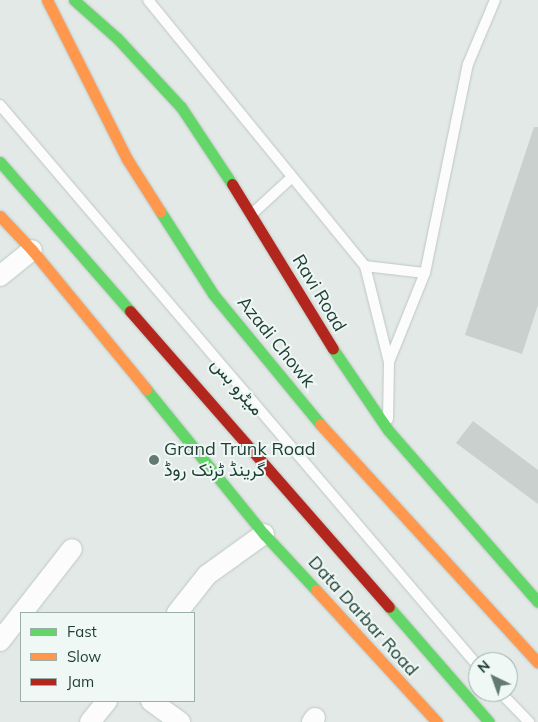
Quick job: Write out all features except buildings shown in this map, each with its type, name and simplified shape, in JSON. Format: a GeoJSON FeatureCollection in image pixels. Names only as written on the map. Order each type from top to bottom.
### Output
{"type":"FeatureCollection","features":[{"type":"Feature","properties":{"kind":"main road","name":"Azadi Chowk"},"geometry":{"type":"LineString","coordinates":[[47,0],[127,159],[213,294],[326,431],[538,663]]}},
{"type":"Feature","properties":{"kind":"main road","name":"Ravi Road"},"geometry":{"type":"LineString","coordinates":[[74,0],[117,38],[180,107],[252,214],[353,383],[388,430],[538,602]]}},
{"type":"Feature","properties":{"kind":"main road"},"geometry":{"type":"LineString","coordinates":[[0,162],[489,722]]}},
{"type":"Feature","properties":{"kind":"main road"},"geometry":{"type":"LineString","coordinates":[[0,216],[32,250],[264,534]]}},
{"type":"Feature","properties":{"kind":"main road","name":"Data Darbar Road"},"geometry":{"type":"LineString","coordinates":[[264,534],[437,722]]}},
{"type":"Feature","properties":{"kind":"street"},"geometry":{"type":"LineString","coordinates":[[0,276],[32,250]]}},
{"type":"Feature","properties":{"kind":"street"},"geometry":{"type":"LineString","coordinates":[[178,612],[207,575],[264,534]]}},
{"type":"Feature","properties":{"kind":"street"},"geometry":{"type":"LineString","coordinates":[[23,612],[72,549]]}},
{"type":"Feature","properties":{"kind":"street"},"geometry":{"type":"LineString","coordinates":[[0,641],[20,615]]}},
{"type":"Feature","properties":{"kind":"street"},"geometry":{"type":"LineString","coordinates":[[90,722],[106,702]]}},
{"type":"Feature","properties":{"kind":"street"},"geometry":{"type":"LineString","coordinates":[[152,702],[180,722]]}},
{"type":"Feature","properties":{"kind":"lane"},"geometry":{"type":"LineString","coordinates":[[148,0],[192,51],[291,178],[365,266],[389,362],[388,430]]}},
{"type":"Feature","properties":{"kind":"lane"},"geometry":{"type":"LineString","coordinates":[[389,362],[425,272],[468,64],[494,0]]}},
{"type":"Feature","properties":{"kind":"lane","name":"میٹرو بس"},"geometry":{"type":"LineString","coordinates":[[0,105],[468,654]]}},
{"type":"Feature","properties":{"kind":"lane"},"geometry":{"type":"LineString","coordinates":[[252,214],[291,178]]}},
{"type":"Feature","properties":{"kind":"lane"},"geometry":{"type":"LineString","coordinates":[[365,266],[425,272]]}},
{"type":"Feature","properties":{"kind":"lane"},"geometry":{"type":"LineString","coordinates":[[509,702],[528,722]]}},
{"type":"Feature","properties":{"kind":"traffic: fast"},"geometry":{"type":"LineString","coordinates":[[74,0],[117,38],[181,107],[232,184]]}},
{"type":"Feature","properties":{"kind":"traffic: fast"},"geometry":{"type":"LineString","coordinates":[[0,162],[130,311]]}},
{"type":"Feature","properties":{"kind":"traffic: fast"},"geometry":{"type":"LineString","coordinates":[[160,211],[213,294],[320,424]]}},
{"type":"Feature","properties":{"kind":"traffic: fast"},"geometry":{"type":"LineString","coordinates":[[333,349],[388,430],[538,602]]}},
{"type":"Feature","properties":{"kind":"traffic: fast"},"geometry":{"type":"LineString","coordinates":[[146,389],[264,534],[316,590]]}},
{"type":"Feature","properties":{"kind":"traffic: fast"},"geometry":{"type":"LineString","coordinates":[[389,607],[489,722]]}},
{"type":"Feature","properties":{"kind":"traffic: slow"},"geometry":{"type":"LineString","coordinates":[[47,0],[127,159],[160,211]]}},
{"type":"Feature","properties":{"kind":"traffic: slow"},"geometry":{"type":"LineString","coordinates":[[0,216],[32,250],[146,389]]}},
{"type":"Feature","properties":{"kind":"traffic: slow"},"geometry":{"type":"LineString","coordinates":[[320,424],[538,663]]}},
{"type":"Feature","properties":{"kind":"traffic: slow"},"geometry":{"type":"LineString","coordinates":[[316,590],[437,722]]}},
{"type":"Feature","properties":{"kind":"traffic: jam"},"geometry":{"type":"LineString","coordinates":[[232,184],[333,349]]}},
{"type":"Feature","properties":{"kind":"traffic: jam"},"geometry":{"type":"LineString","coordinates":[[130,311],[389,607]]}},
{"type":"Feature","properties":{"kind":"place","name":"Grand Trunk Road گرینڈ ٹرنک روڈ"},"geometry":{"type":"Point","coordinates":[154,460]}}]}
